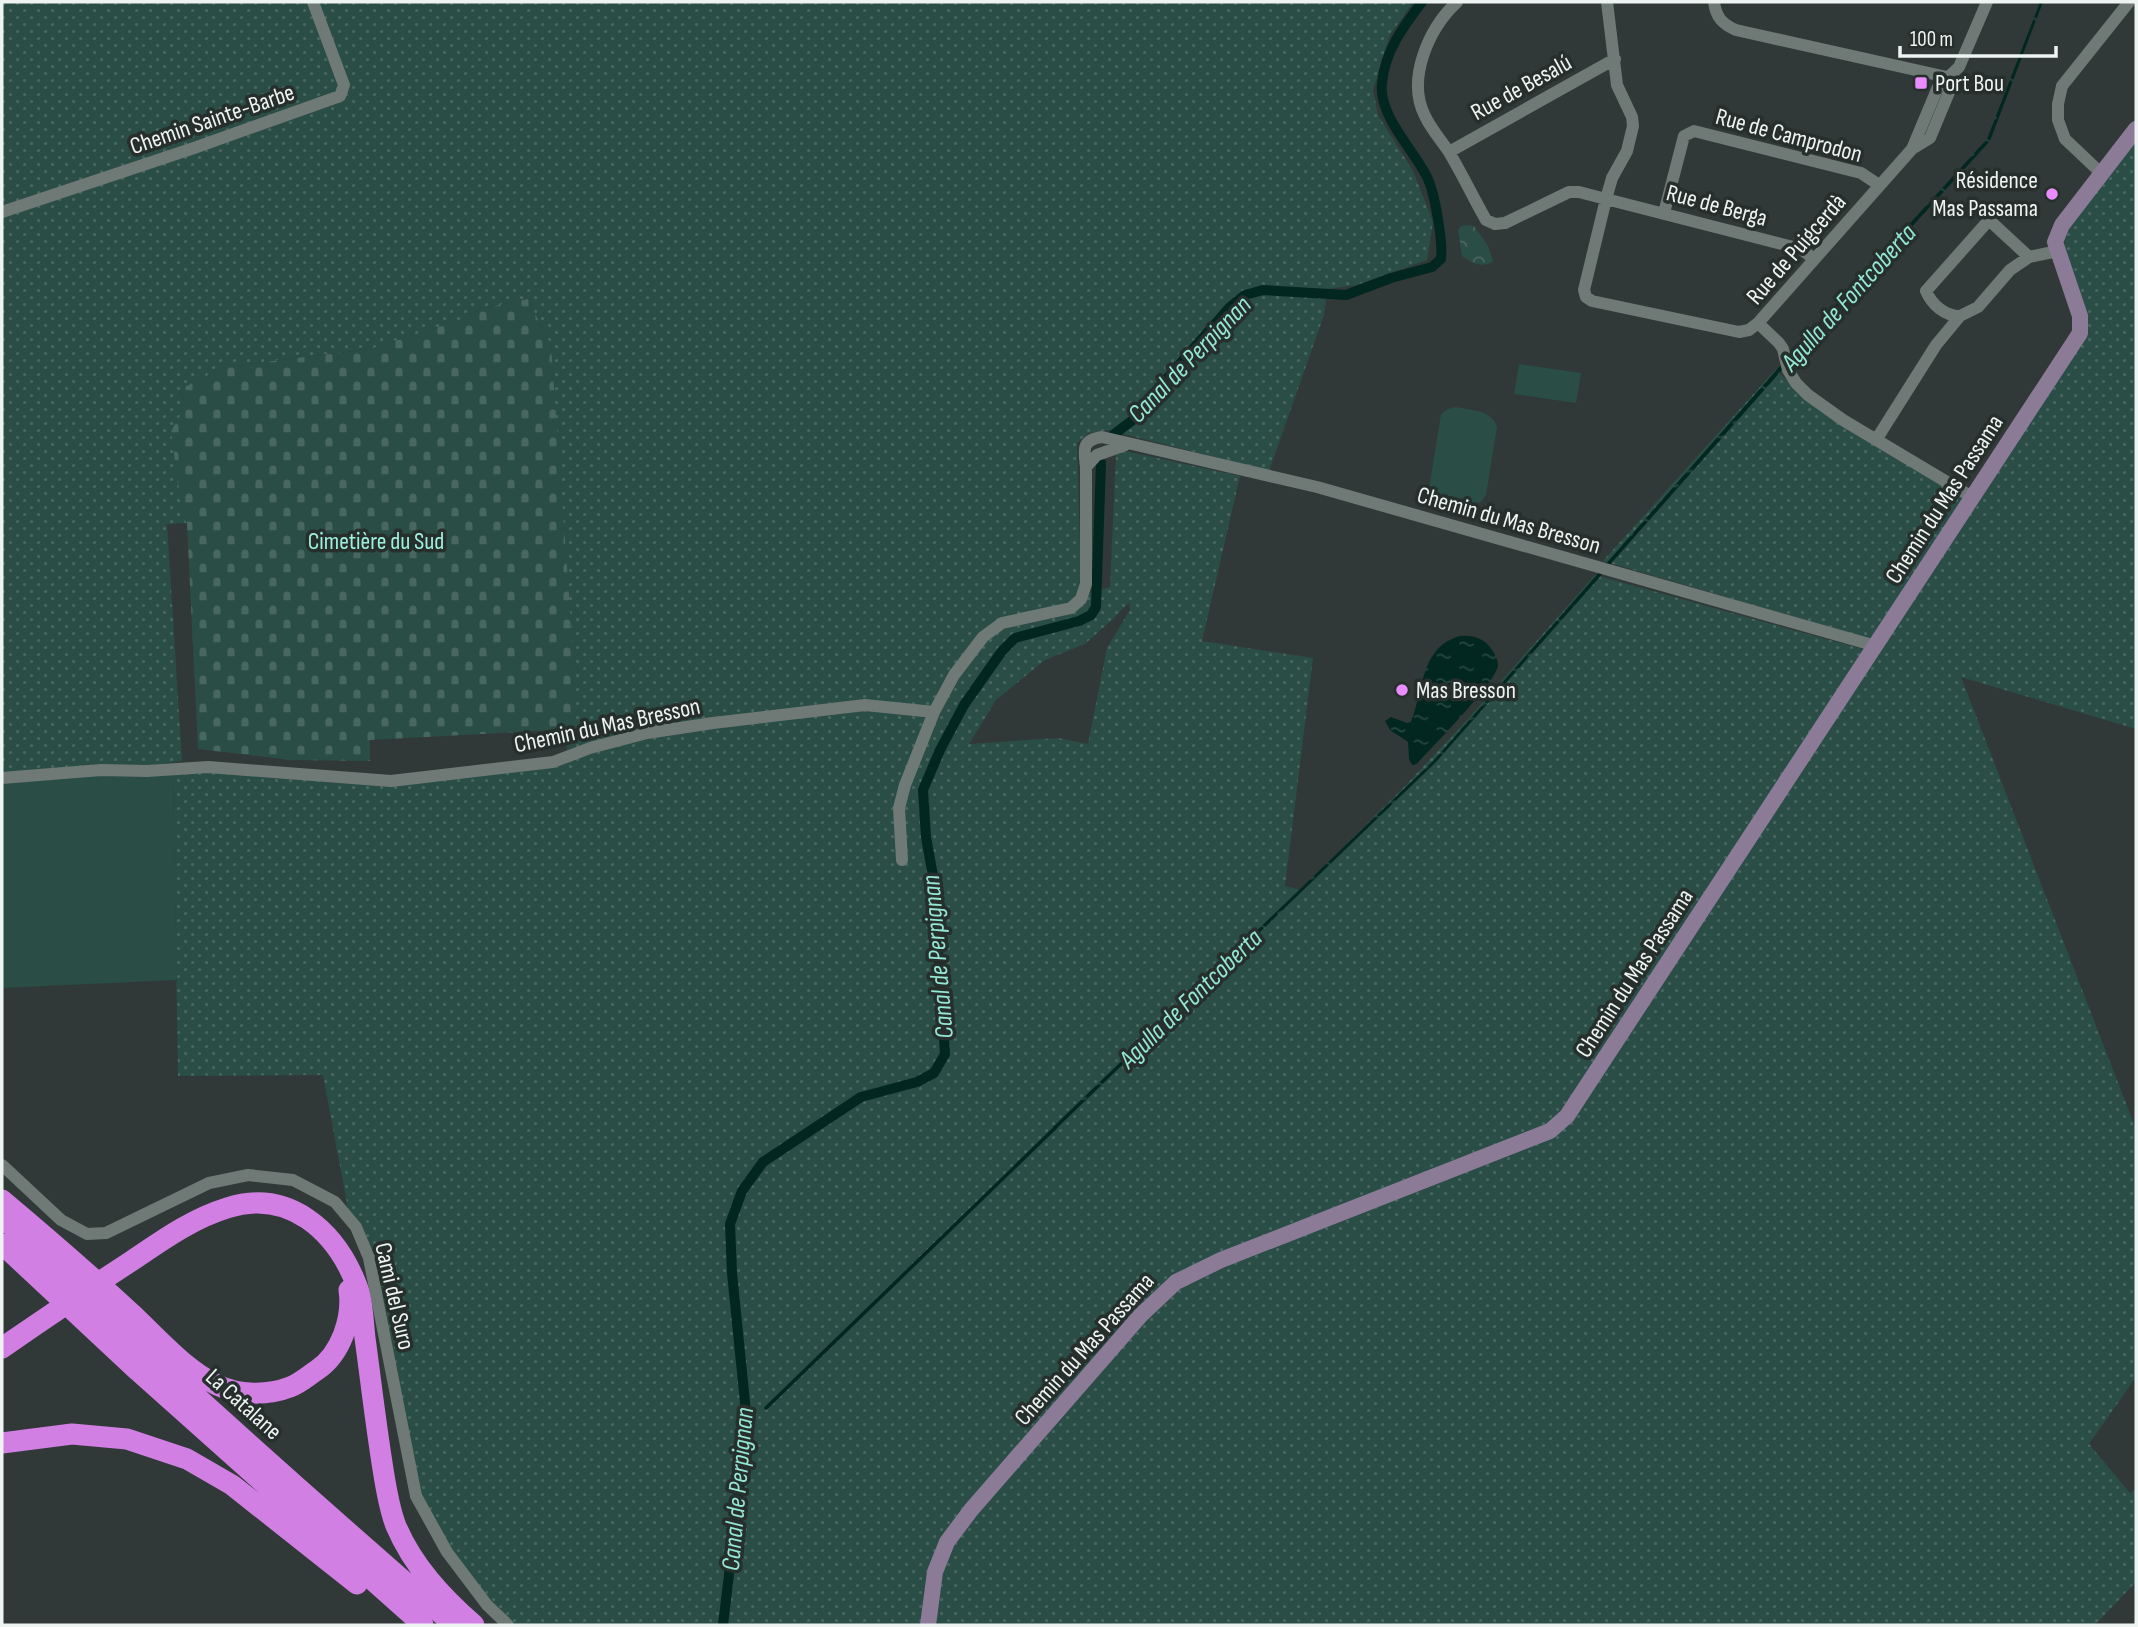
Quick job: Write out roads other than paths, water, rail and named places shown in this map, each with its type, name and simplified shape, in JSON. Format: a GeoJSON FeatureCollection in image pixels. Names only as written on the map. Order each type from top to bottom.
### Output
{"type":"FeatureCollection","features":[{"type":"Feature","properties":{"kind":"highway"},"geometry":{"type":"LineString","coordinates":[[2,1200],[68,1255],[188,1366],[218,1385],[246,1393],[264,1394],[291,1387],[320,1368],[337,1349],[346,1328],[350,1297],[345,1260]]}},
{"type":"Feature","properties":{"kind":"highway"},"geometry":{"type":"LineString","coordinates":[[2,1348],[110,1275],[204,1217],[229,1207],[253,1203],[281,1206],[301,1214],[331,1238],[359,1288],[380,1449],[396,1525],[410,1554],[425,1575],[474,1625]]}},
{"type":"Feature","properties":{"kind":"highway","name":"La Catalane"},"geometry":{"type":"LineString","coordinates":[[2,1217],[297,1488],[455,1625]]}},
{"type":"Feature","properties":{"kind":"highway","name":"La Catalane"},"geometry":{"type":"LineString","coordinates":[[2,1244],[138,1371],[423,1625]]}},
{"type":"Feature","properties":{"kind":"highway"},"geometry":{"type":"LineString","coordinates":[[2,1443],[72,1434],[127,1439],[187,1459],[232,1485],[402,1622],[410,1625]]}},
{"type":"Feature","properties":{"kind":"street","name":"Chemin Sainte-Barbe"},"geometry":{"type":"LineString","coordinates":[[2,212],[340,96],[344,85],[313,2]]}},
{"type":"Feature","properties":{"kind":"street"},"geometry":{"type":"LineString","coordinates":[[1449,152],[1424,115],[1418,83],[1422,59],[1434,30],[1457,2]]}},
{"type":"Feature","properties":{"kind":"street"},"geometry":{"type":"LineString","coordinates":[[1606,199],[1612,177],[1627,151],[1633,126],[1632,117],[1617,85],[1607,2]]}},
{"type":"Feature","properties":{"kind":"street"},"geometry":{"type":"LineString","coordinates":[[1714,2],[1719,19],[1735,30],[1947,77],[1959,67],[1987,2]]}},
{"type":"Feature","properties":{"kind":"street"},"geometry":{"type":"LineString","coordinates":[[2102,174],[2065,139],[2058,120],[2058,104],[2062,86],[2129,2]]}},
{"type":"Feature","properties":{"kind":"street","name":"Rue de Besalú"},"geometry":{"type":"LineString","coordinates":[[1449,152],[1615,58]]}},
{"type":"Feature","properties":{"kind":"street","name":"Rue de Puigcerdà"},"geometry":{"type":"LineString","coordinates":[[1606,199],[1584,290],[1586,297],[1592,301],[1739,332],[1749,330],[1912,149],[1930,138],[1950,90],[1947,77]]}},
{"type":"Feature","properties":{"kind":"street"},"geometry":{"type":"LineString","coordinates":[[1877,440],[1936,345],[1960,316],[1978,307],[2010,270],[2029,257],[2058,251],[2055,242],[2062,225],[2136,129]]}},
{"type":"Feature","properties":{"kind":"street","name":"Rue de Camprodon"},"geometry":{"type":"LineString","coordinates":[[1664,213],[1684,136],[1694,131],[1861,173],[1879,185]]}},
{"type":"Feature","properties":{"kind":"street","name":"Rue de Berga"},"geometry":{"type":"LineString","coordinates":[[1449,152],[1486,219],[1495,224],[1504,223],[1569,192],[1579,192],[1801,249],[1814,259]]}},
{"type":"Feature","properties":{"kind":"street"},"geometry":{"type":"LineString","coordinates":[[1960,316],[1951,316],[1939,308],[1926,291],[1990,220],[2029,257]]}},
{"type":"Feature","properties":{"kind":"street","name":"Chemin du Mas Passama"},"geometry":{"type":"LineString","coordinates":[[928,1625],[935,1572],[947,1542],[971,1510],[1140,1316],[1176,1282],[1221,1259],[1550,1131],[1567,1116],[2080,333],[2080,316],[2058,251]]}},
{"type":"Feature","properties":{"kind":"street"},"geometry":{"type":"LineString","coordinates":[[1758,323],[1779,343],[1788,370],[1808,395],[1843,420],[1972,498]]}},
{"type":"Feature","properties":{"kind":"street","name":"Chemin du Mas Bresson"},"geometry":{"type":"LineString","coordinates":[[2,778],[101,770],[147,771],[208,767],[391,780],[553,762],[590,748],[647,733],[713,723],[865,705],[934,712],[954,675],[983,637],[1002,624],[1071,608],[1081,599],[1086,584],[1084,450],[1087,442],[1102,437],[1317,487],[1875,646]]}},
{"type":"Feature","properties":{"kind":"street"},"geometry":{"type":"LineString","coordinates":[[902,860],[900,808],[905,785],[934,712]]}},
{"type":"Feature","properties":{"kind":"street","name":"Cami del Suro"},"geometry":{"type":"LineString","coordinates":[[2,1165],[61,1220],[87,1234],[106,1233],[209,1183],[248,1175],[293,1180],[335,1202],[356,1227],[369,1258],[416,1496],[447,1552],[487,1605],[508,1625]]}},
{"type":"Feature","properties":{"kind":"water"},"geometry":{"type":"Polygon","coordinates":[[[2040,2],[2043,2],[1990,141],[1797,353],[1607,568],[1603,567],[1794,350],[1987,139],[2040,2]]]}},
{"type":"Feature","properties":{"kind":"water"},"geometry":{"type":"Polygon","coordinates":[[[1602,569],[1606,570],[1436,762],[1055,1130],[1053,1127],[1434,760],[1602,569]]]}},
{"type":"Feature","properties":{"kind":"water"},"geometry":{"type":"Polygon","coordinates":[[[1460,636],[1483,640],[1494,652],[1498,665],[1487,685],[1462,715],[1416,765],[1412,765],[1408,742],[1390,730],[1385,721],[1391,717],[1411,722],[1430,660],[1447,642],[1460,636]]]}},
{"type":"Feature","properties":{"kind":"waterway","name":"Canal de Perpignan"},"geometry":{"type":"LineString","coordinates":[[1113,435],[1138,416],[1155,392],[1229,308],[1245,295],[1263,290],[1346,295],[1391,278],[1432,267],[1441,259],[1440,230],[1431,186],[1391,120],[1382,95],[1384,71],[1391,50],[1422,2]]}},
{"type":"Feature","properties":{"kind":"waterway","name":"Canal de Perpignan"},"geometry":{"type":"LineString","coordinates":[[723,1625],[747,1422],[732,1273],[730,1224],[742,1191],[763,1162],[861,1097],[917,1082],[934,1073],[945,1054],[933,876],[926,837],[923,790],[964,705],[1002,651],[1015,638],[1079,621],[1091,615],[1096,607],[1101,463]]}},
{"type":"Feature","properties":{"kind":"waterway","name":"Agulla de Fontcoberta"},"geometry":{"type":"LineString","coordinates":[[766,1408],[1056,1127]]}},
{"type":"Feature","properties":{"kind":"place","name":"Port Bou"},"geometry":{"type":"Point","coordinates":[1921,83]}},
{"type":"Feature","properties":{"kind":"place","name":"Résidence Mas Passama"},"geometry":{"type":"Point","coordinates":[2052,194]}},
{"type":"Feature","properties":{"kind":"place","name":"Mas Bresson"},"geometry":{"type":"Point","coordinates":[1402,690]}},
{"type":"Feature","properties":{"kind":"park label","name":"Cimetière du Sud"},"geometry":{"type":"Point","coordinates":[376,541]}}]}
